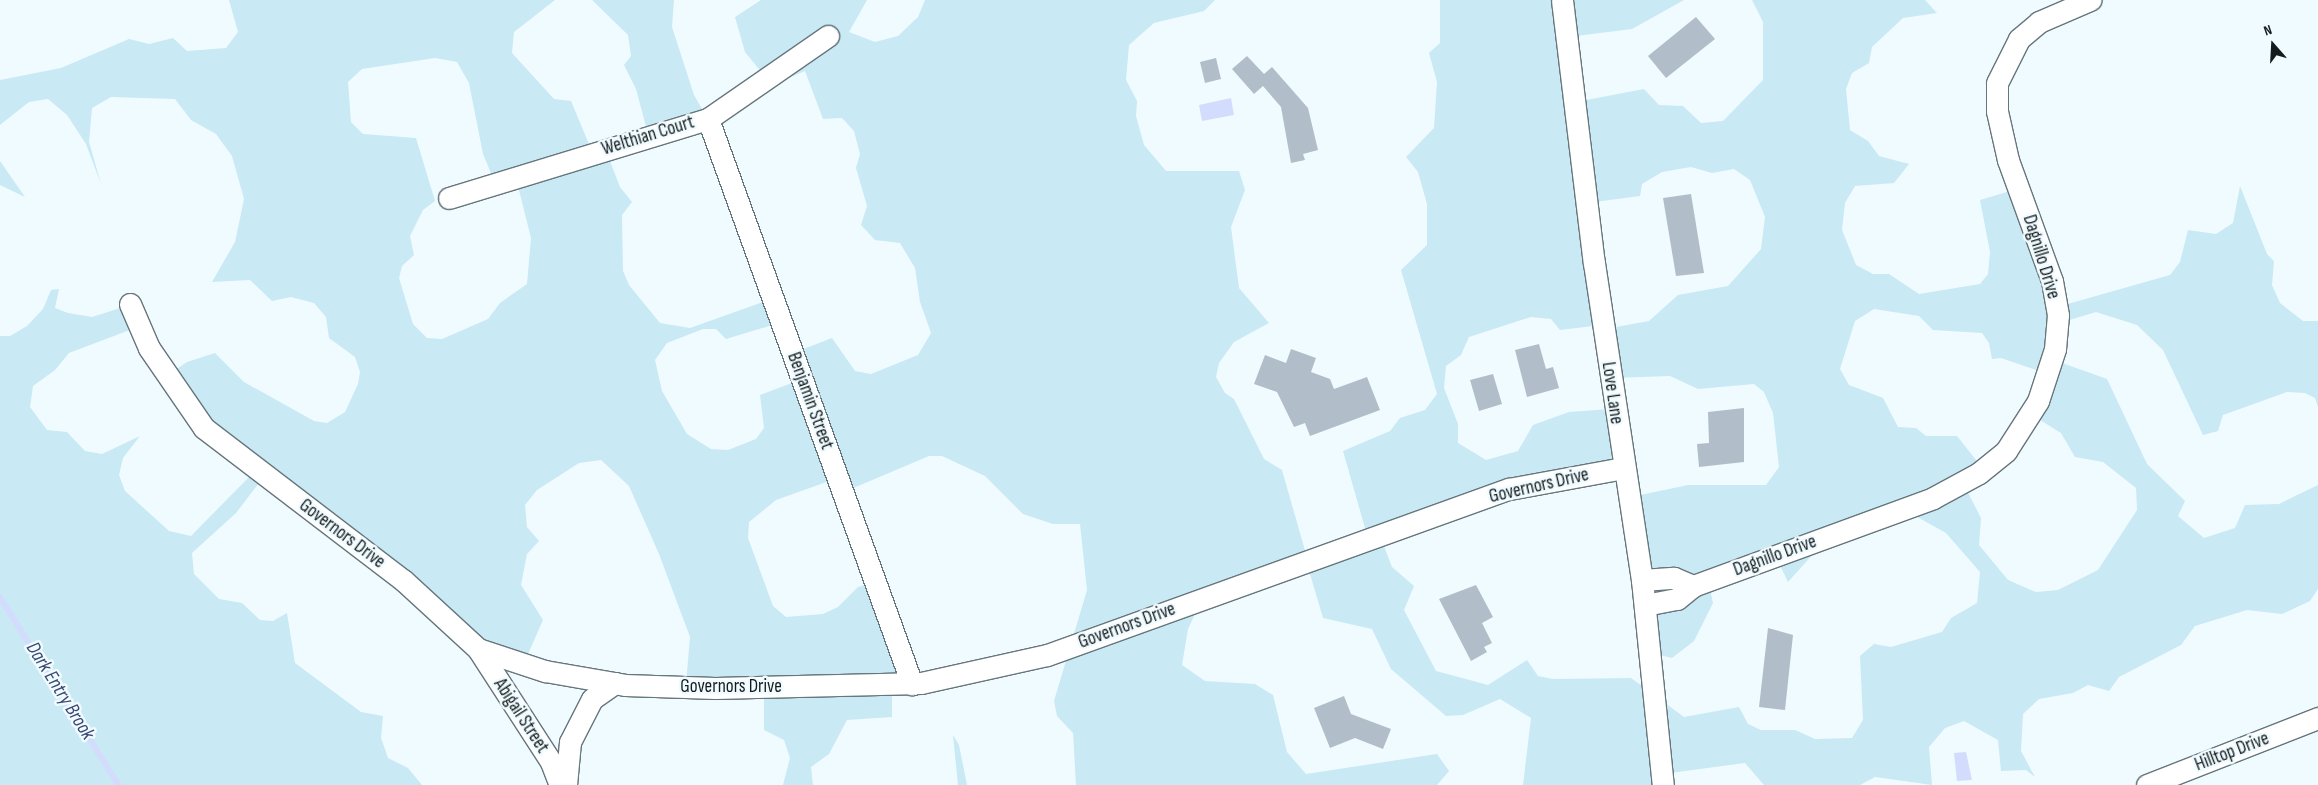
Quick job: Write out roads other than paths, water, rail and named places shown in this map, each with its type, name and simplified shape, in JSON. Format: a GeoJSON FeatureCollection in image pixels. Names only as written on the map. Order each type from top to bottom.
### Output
{"type":"FeatureCollection","features":[{"type":"Feature","properties":{"kind":"street","name":"Love Lane"},"geometry":{"type":"LineString","coordinates":[[1562,0],[1623,468],[1642,580],[1663,785]]}},
{"type":"Feature","properties":{"kind":"street","name":"Dagnillo Drive"},"geometry":{"type":"LineString","coordinates":[[1644,605],[1677,599],[1693,586],[1934,498],[1979,474],[2006,451],[2038,401],[2055,349],[2058,315],[2052,281],[2008,160],[1997,111],[1997,83],[2019,39],[2038,22],[2090,0]]}},
{"type":"Feature","properties":{"kind":"street","name":"Welthian Court"},"geometry":{"type":"LineString","coordinates":[[449,198],[708,118],[828,36]]}},
{"type":"Feature","properties":{"kind":"street","name":"Benjamin Street"},"geometry":{"type":"LineString","coordinates":[[708,118],[912,684]]}},
{"type":"Feature","properties":{"kind":"street","name":"Governors Drive"},"geometry":{"type":"LineString","coordinates":[[130,304],[149,348],[204,428],[403,580],[478,649],[546,671],[615,683],[715,688],[912,684],[1047,655],[1509,490],[1623,468]]}},
{"type":"Feature","properties":{"kind":"street"},"geometry":{"type":"LineString","coordinates":[[1642,580],[1674,578],[1693,586]]}},
{"type":"Feature","properties":{"kind":"street","name":"Abigail Street"},"geometry":{"type":"LineString","coordinates":[[478,649],[551,762],[560,785]]}},
{"type":"Feature","properties":{"kind":"street"},"geometry":{"type":"LineString","coordinates":[[566,785],[570,742],[592,699],[615,683]]}},
{"type":"Feature","properties":{"kind":"street","name":"Hilltop Drive"},"geometry":{"type":"LineString","coordinates":[[2147,785],[2318,718]]}},
{"type":"Feature","properties":{"kind":"waterway","name":"Dark Entry Brook"},"geometry":{"type":"LineString","coordinates":[[0,597],[119,785]]}}]}
